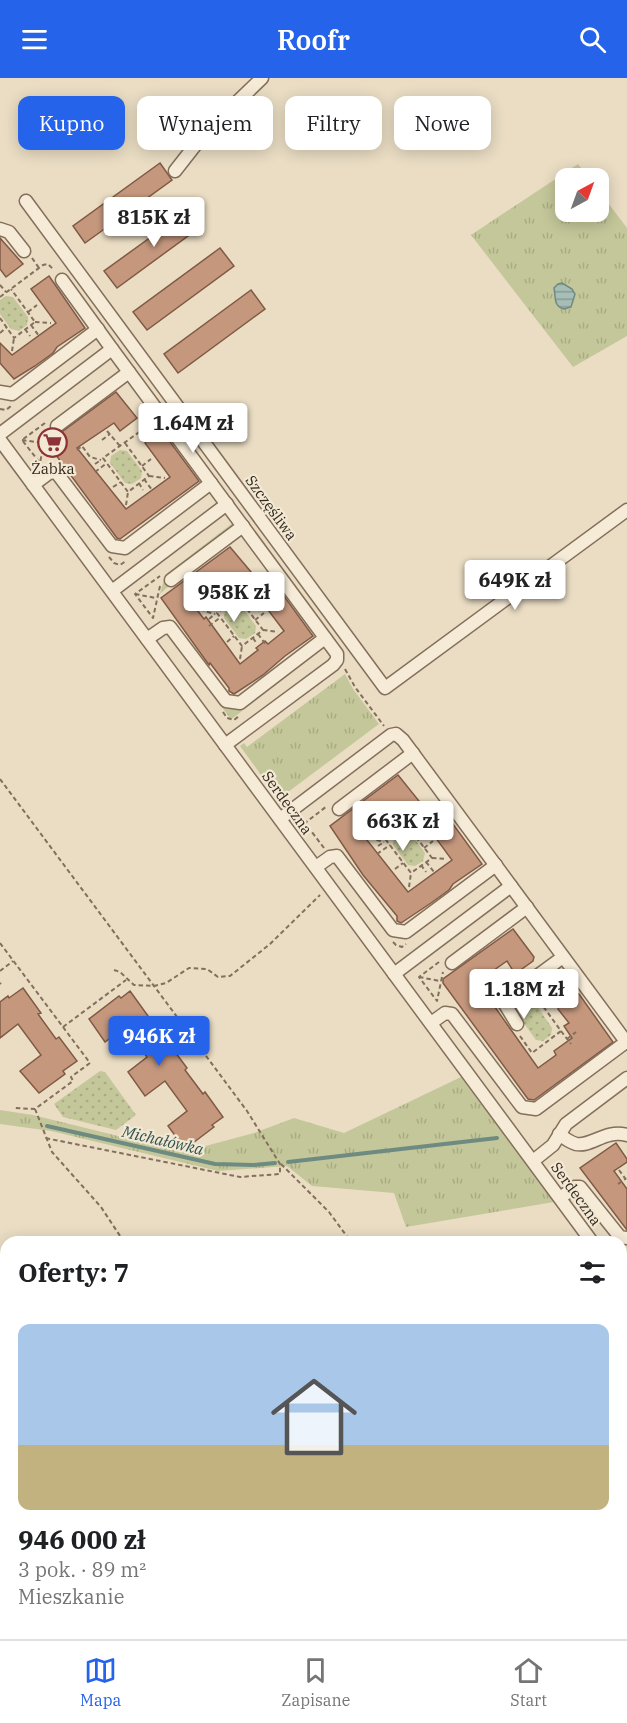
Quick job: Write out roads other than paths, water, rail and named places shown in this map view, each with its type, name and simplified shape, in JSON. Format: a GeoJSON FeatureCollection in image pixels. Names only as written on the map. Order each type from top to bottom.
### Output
{"type":"FeatureCollection","features":[{"type":"Feature","properties":{"kind":"street"},"geometry":{"type":"LineString","coordinates":[[175,171],[204,134],[262,78]]}},
{"type":"Feature","properties":{"kind":"street","name":"Szczęśliwa"},"geometry":{"type":"LineString","coordinates":[[26,201],[385,688],[627,510]]}},
{"type":"Feature","properties":{"kind":"street"},"geometry":{"type":"LineString","coordinates":[[0,229],[9,232],[24,251]]}},
{"type":"Feature","properties":{"kind":"street"},"geometry":{"type":"LineString","coordinates":[[62,280],[338,655],[333,665],[225,745]]}},
{"type":"Feature","properties":{"kind":"street"},"geometry":{"type":"LineString","coordinates":[[0,392],[12,394],[98,329]]}},
{"type":"Feature","properties":{"kind":"street"},"geometry":{"type":"LineString","coordinates":[[0,434],[112,349]]}},
{"type":"Feature","properties":{"kind":"street"},"geometry":{"type":"LineString","coordinates":[[57,426],[129,372]]}},
{"type":"Feature","properties":{"kind":"street","name":"Serdeczna"},"geometry":{"type":"LineString","coordinates":[[0,440],[588,1236]]}},
{"type":"Feature","properties":{"kind":"street"},"geometry":{"type":"LineString","coordinates":[[33,485],[49,473],[56,472],[112,546],[125,548],[211,483]]}},
{"type":"Feature","properties":{"kind":"street"},"geometry":{"type":"LineString","coordinates":[[112,591],[227,504]]}},
{"type":"Feature","properties":{"kind":"street"},"geometry":{"type":"LineString","coordinates":[[171,580],[243,526]]}},
{"type":"Feature","properties":{"kind":"street"},"geometry":{"type":"LineString","coordinates":[[147,639],[163,628],[170,627],[226,701],[240,703],[325,638]]}},
{"type":"Feature","properties":{"kind":"street"},"geometry":{"type":"LineString","coordinates":[[280,819],[391,735],[400,736],[627,1042],[536,1109],[522,1107],[452,1014],[445,1013],[431,1023]]}},
{"type":"Feature","properties":{"kind":"street"},"geometry":{"type":"LineString","coordinates":[[335,806],[413,753]]}},
{"type":"Feature","properties":{"kind":"street"},"geometry":{"type":"LineString","coordinates":[[316,867],[330,857],[335,856],[341,860],[393,930],[406,932],[496,865]]}},
{"type":"Feature","properties":{"kind":"street"},"geometry":{"type":"LineString","coordinates":[[394,974],[511,886]]}},
{"type":"Feature","properties":{"kind":"street"},"geometry":{"type":"LineString","coordinates":[[452,963],[527,907]]}},
{"type":"Feature","properties":{"kind":"street"},"geometry":{"type":"LineString","coordinates":[[516,1026],[503,1001],[563,957]]}},
{"type":"Feature","properties":{"kind":"street"},"geometry":{"type":"LineString","coordinates":[[533,1161],[553,1145],[568,1122],[627,1078]]}},
{"type":"Feature","properties":{"kind":"street"},"geometry":{"type":"LineString","coordinates":[[559,1134],[571,1142],[580,1144],[611,1134],[627,1135]]}},
{"type":"Feature","properties":{"kind":"street"},"geometry":{"type":"LineString","coordinates":[[560,1198],[575,1187],[580,1187],[619,1236]]}},
{"type":"Feature","properties":{"kind":"water"},"geometry":{"type":"Polygon","coordinates":[[[562,283],[572,289],[575,294],[571,307],[564,309],[558,306],[554,288],[562,283]]]}},
{"type":"Feature","properties":{"kind":"waterway","name":"Michałówka"},"geometry":{"type":"LineString","coordinates":[[47,1126],[215,1164],[275,1163]]}},
{"type":"Feature","properties":{"kind":"waterway","name":"Michałówka"},"geometry":{"type":"LineString","coordinates":[[288,1162],[497,1138]]}},
{"type":"Feature","properties":{"kind":"place","name":"Żabka"},"geometry":{"type":"Point","coordinates":[53,442]}}]}
